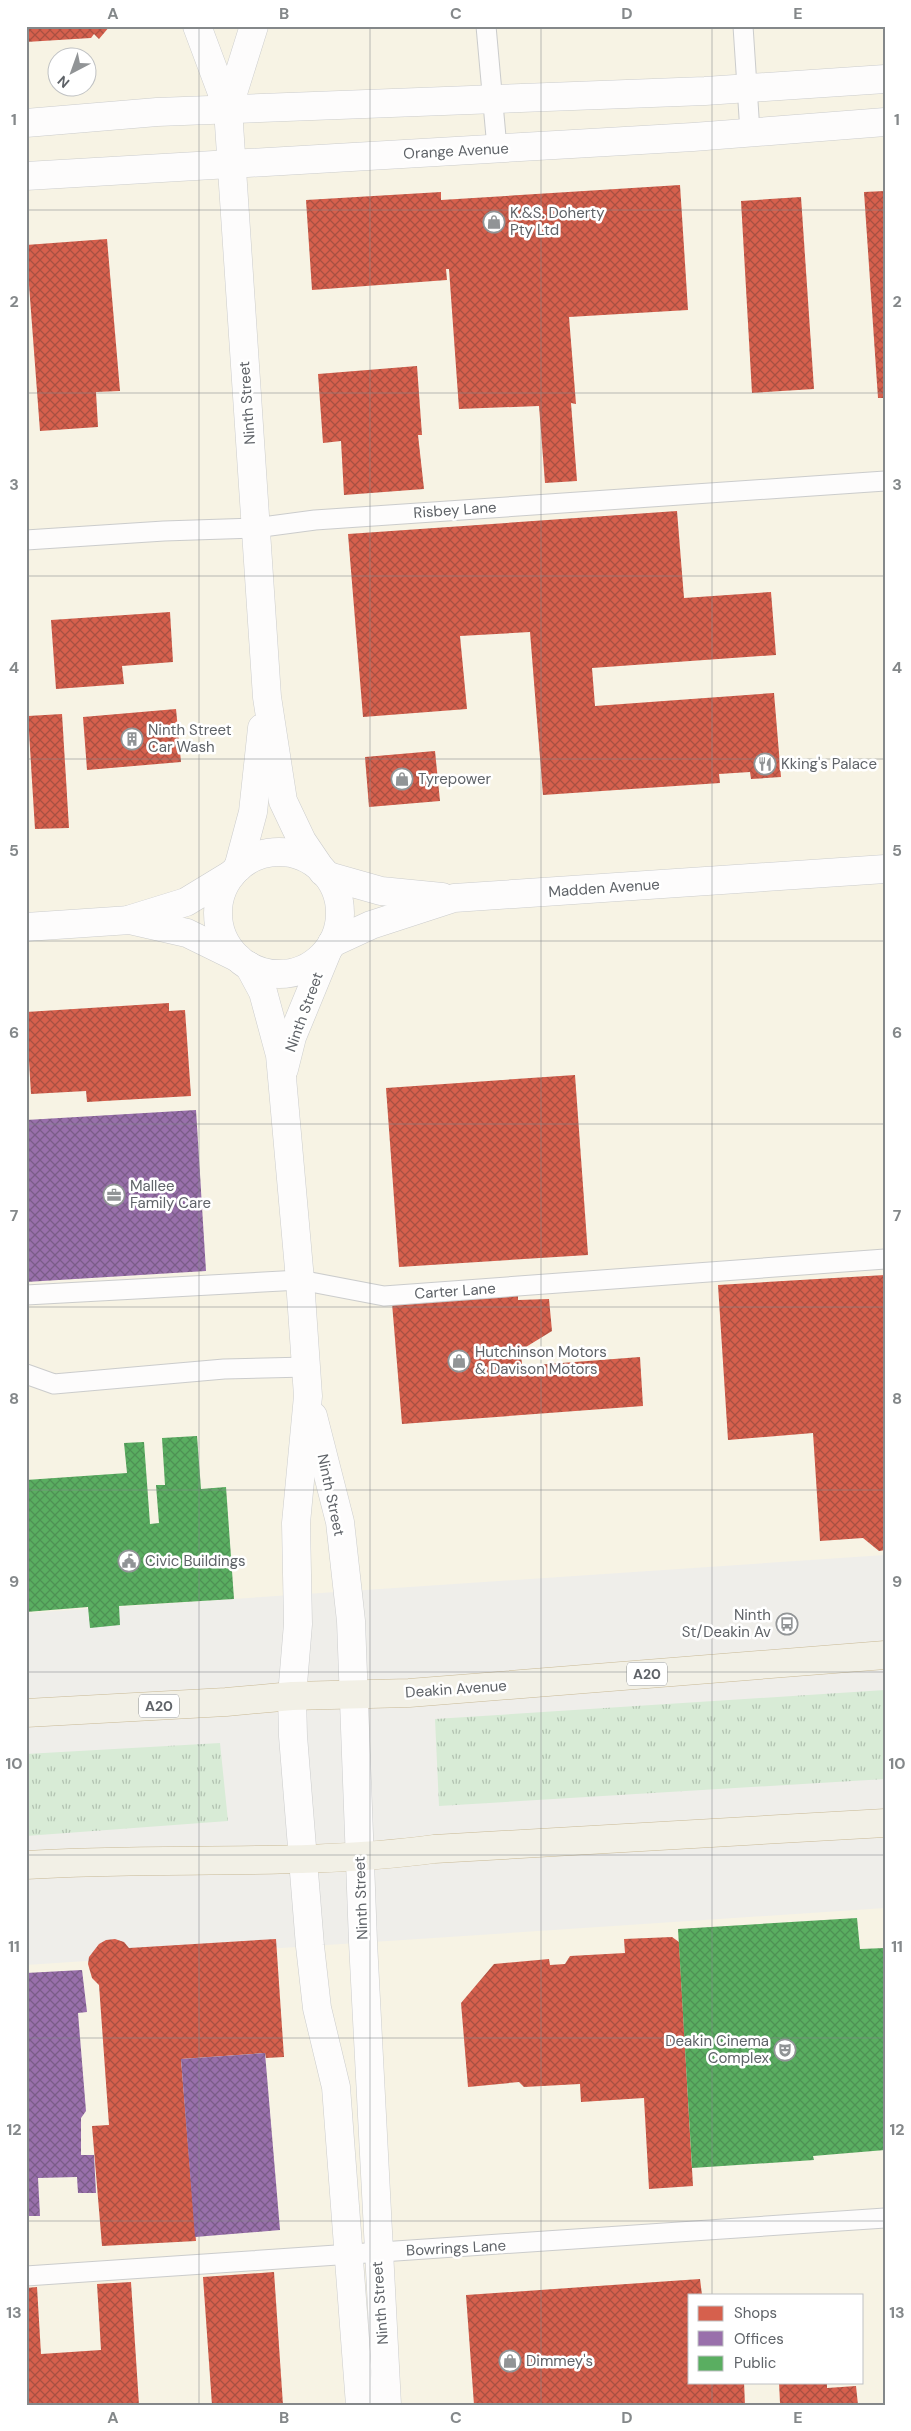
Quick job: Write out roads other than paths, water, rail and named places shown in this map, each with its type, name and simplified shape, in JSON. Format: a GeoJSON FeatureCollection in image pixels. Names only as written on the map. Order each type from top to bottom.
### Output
{"type":"FeatureCollection","features":[{"type":"Feature","properties":{"kind":"highway","name":"Deakin Avenue"},"geometry":{"type":"LineString","coordinates":[[26,1713],[226,1702],[292,1696],[410,1693],[885,1655]]}},
{"type":"Feature","properties":{"kind":"highway"},"geometry":{"type":"LineString","coordinates":[[26,1865],[85,1861],[360,1856],[434,1848],[885,1822]]}},
{"type":"Feature","properties":{"kind":"street","name":"Ninth Street"},"geometry":{"type":"LineString","coordinates":[[197,26],[228,109],[267,697],[283,801],[302,841],[325,874]]}},
{"type":"Feature","properties":{"kind":"street","name":"Ninth Street"},"geometry":{"type":"LineString","coordinates":[[228,109],[254,26]]}},
{"type":"Feature","properties":{"kind":"street"},"geometry":{"type":"LineString","coordinates":[[26,122],[228,109],[748,88],[885,79]]}},
{"type":"Feature","properties":{"kind":"street","name":"Orange Avenue"},"geometry":{"type":"LineString","coordinates":[[26,176],[497,148],[885,122]]}},
{"type":"Feature","properties":{"kind":"street","name":"Ninth Street"},"geometry":{"type":"LineString","coordinates":[[235,871],[253,812],[267,697]]}},
{"type":"Feature","properties":{"kind":"street"},"geometry":{"type":"LineString","coordinates":[[26,927],[130,920],[186,902],[256,857],[281,853],[306,859],[325,874],[381,891],[454,898]]}},
{"type":"Feature","properties":{"kind":"street","name":"Madden Avenue"},"geometry":{"type":"LineString","coordinates":[[330,946],[371,925],[454,898],[885,869]]}},
{"type":"Feature","properties":{"kind":"street"},"geometry":{"type":"LineString","coordinates":[[235,871],[220,898],[219,924],[230,948],[244,962]]}},
{"type":"Feature","properties":{"kind":"street"},"geometry":{"type":"LineString","coordinates":[[130,920],[188,933],[244,962],[277,974],[297,971],[315,963],[330,946],[339,924],[339,904],[325,874]]}},
{"type":"Feature","properties":{"kind":"street","name":"Ninth Street"},"geometry":{"type":"LineString","coordinates":[[283,1075],[292,1037],[330,946]]}},
{"type":"Feature","properties":{"kind":"street","name":"Ninth Street"},"geometry":{"type":"LineString","coordinates":[[244,962],[263,992],[280,1055],[300,1280],[308,1396],[296,1523],[298,1624],[292,1696],[303,1858],[317,2008],[336,2087],[360,2405]]}},
{"type":"Feature","properties":{"kind":"street","name":"Ninth Street"},"geometry":{"type":"LineString","coordinates":[[308,1396],[340,1522],[351,1621],[377,2252],[387,2405]]}},
{"type":"Feature","properties":{"kind":"lane"},"geometry":{"type":"LineString","coordinates":[[486,26],[497,148]]}},
{"type":"Feature","properties":{"kind":"lane"},"geometry":{"type":"LineString","coordinates":[[743,26],[750,132]]}},
{"type":"Feature","properties":{"kind":"lane","name":"Risbey Lane"},"geometry":{"type":"LineString","coordinates":[[26,540],[164,531],[255,528],[315,520],[885,481]]}},
{"type":"Feature","properties":{"kind":"lane","name":"Carter Lane"},"geometry":{"type":"LineString","coordinates":[[26,1295],[300,1280],[384,1296],[885,1259]]}},
{"type":"Feature","properties":{"kind":"lane"},"geometry":{"type":"LineString","coordinates":[[26,1374],[54,1384],[224,1369],[306,1367]]}},
{"type":"Feature","properties":{"kind":"lane","name":"Bowrings Lane"},"geometry":{"type":"LineString","coordinates":[[26,2276],[287,2260],[377,2252],[885,2218]]}},
{"type":"Feature","properties":{"kind":"place","name":"K.&S. Doherty Pty Ltd"},"geometry":{"type":"Point","coordinates":[494,222]}},
{"type":"Feature","properties":{"kind":"place","name":"Ninth Street Car Wash"},"geometry":{"type":"Point","coordinates":[132,739]}},
{"type":"Feature","properties":{"kind":"place","name":"Kking's Palace"},"geometry":{"type":"Point","coordinates":[765,764]}},
{"type":"Feature","properties":{"kind":"place","name":"Tyrepower"},"geometry":{"type":"Point","coordinates":[402,779]}},
{"type":"Feature","properties":{"kind":"place","name":"Mallee Family Care"},"geometry":{"type":"Point","coordinates":[114,1195]}},
{"type":"Feature","properties":{"kind":"place","name":"Hutchinson Motors & Davison Motors"},"geometry":{"type":"Point","coordinates":[459,1361]}},
{"type":"Feature","properties":{"kind":"place","name":"Civic Buildings"},"geometry":{"type":"Point","coordinates":[129,1561]}},
{"type":"Feature","properties":{"kind":"place","name":"Ninth St/Deakin Av"},"geometry":{"type":"Point","coordinates":[787,1624]}},
{"type":"Feature","properties":{"kind":"place","name":"Deakin Cinema Complex"},"geometry":{"type":"Point","coordinates":[785,2050]}},
{"type":"Feature","properties":{"kind":"place","name":"Dimmey's"},"geometry":{"type":"Point","coordinates":[510,2361]}}]}
